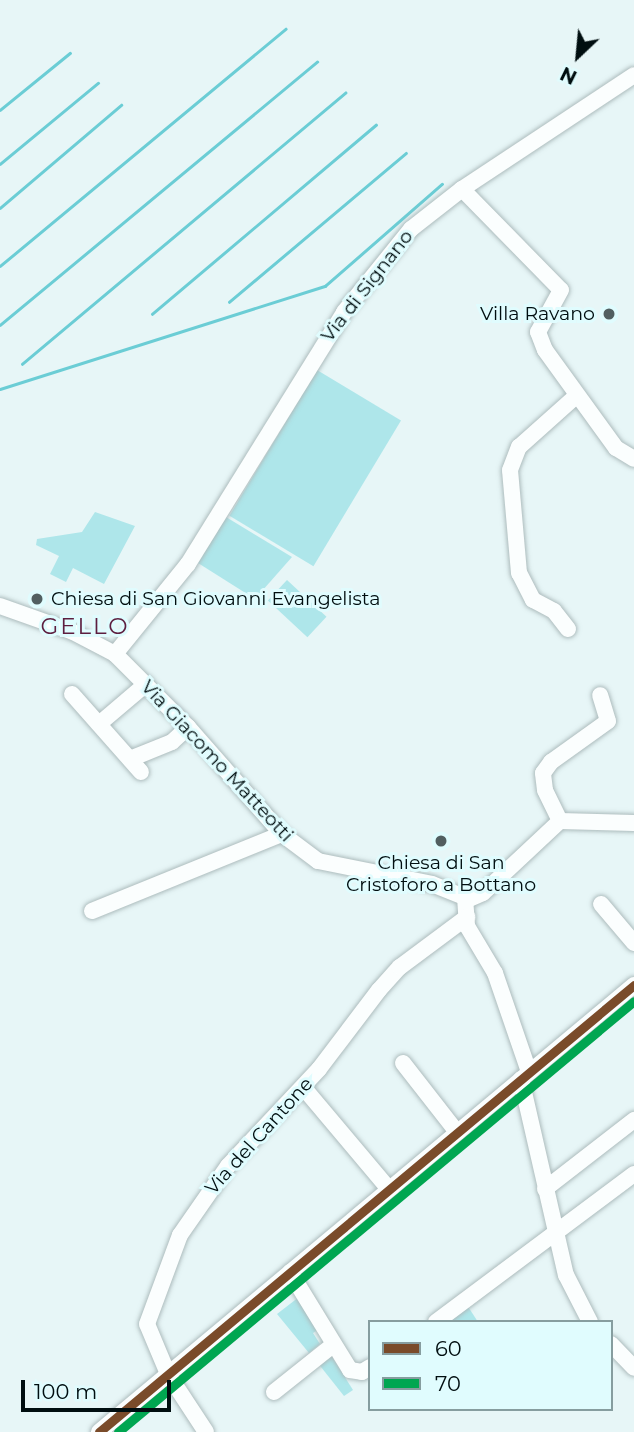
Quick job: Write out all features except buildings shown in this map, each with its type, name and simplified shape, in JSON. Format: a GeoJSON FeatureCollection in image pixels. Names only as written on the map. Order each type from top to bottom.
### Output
{"type":"FeatureCollection","features":[{"type":"Feature","properties":{"kind":"street","name":"Via di Signano"},"geometry":{"type":"LineString","coordinates":[[115,654],[188,564],[344,312],[411,229],[461,189],[634,75]]}},
{"type":"Feature","properties":{"kind":"street"},"geometry":{"type":"LineString","coordinates":[[461,189],[561,290],[538,332],[576,396],[616,448],[634,458]]}},
{"type":"Feature","properties":{"kind":"street"},"geometry":{"type":"LineString","coordinates":[[568,629],[554,611],[533,600],[519,573],[510,470],[519,447],[576,396]]}},
{"type":"Feature","properties":{"kind":"street","name":"Via Giacomo Matteotti"},"geometry":{"type":"LineString","coordinates":[[0,606],[73,632],[115,654],[188,727],[282,834],[311,857],[335,867],[432,884],[467,900]]}},
{"type":"Feature","properties":{"kind":"street"},"geometry":{"type":"LineString","coordinates":[[99,724],[146,684]]}},
{"type":"Feature","properties":{"kind":"street"},"geometry":{"type":"LineString","coordinates":[[72,694],[136,765],[172,742],[188,727]]}},
{"type":"Feature","properties":{"kind":"street"},"geometry":{"type":"LineString","coordinates":[[560,821],[545,790],[543,773],[551,762],[608,721],[600,695]]}},
{"type":"Feature","properties":{"kind":"street"},"geometry":{"type":"LineString","coordinates":[[589,1320],[572,1292],[545,1189],[525,1076],[495,973],[467,917],[467,900],[483,892],[560,821],[634,823]]}},
{"type":"Feature","properties":{"kind":"street"},"geometry":{"type":"LineString","coordinates":[[92,911],[282,834]]}},
{"type":"Feature","properties":{"kind":"street"},"geometry":{"type":"LineString","coordinates":[[601,904],[634,943]]}},
{"type":"Feature","properties":{"kind":"street","name":"Via del Cantone"},"geometry":{"type":"LineString","coordinates":[[206,1432],[168,1374],[146,1324],[180,1235],[228,1166],[303,1087],[393,974],[467,917]]}},
{"type":"Feature","properties":{"kind":"street"},"geometry":{"type":"LineString","coordinates":[[99,1432],[634,985]]}},
{"type":"Feature","properties":{"kind":"street"},"geometry":{"type":"LineString","coordinates":[[403,1063],[457,1132]]}},
{"type":"Feature","properties":{"kind":"street"},"geometry":{"type":"LineString","coordinates":[[303,1087],[389,1189]]}},
{"type":"Feature","properties":{"kind":"street"},"geometry":{"type":"LineString","coordinates":[[545,1189],[634,1120]]}},
{"type":"Feature","properties":{"kind":"street"},"geometry":{"type":"LineString","coordinates":[[439,1320],[556,1236],[634,1174]]}},
{"type":"Feature","properties":{"kind":"street"},"geometry":{"type":"LineString","coordinates":[[290,1272],[350,1370],[362,1372],[368,1368]]}},
{"type":"Feature","properties":{"kind":"street"},"geometry":{"type":"LineString","coordinates":[[274,1392],[333,1345]]}},
{"type":"Feature","properties":{"kind":"street"},"geometry":{"type":"LineString","coordinates":[[613,1346],[634,1368]]}},
{"type":"Feature","properties":{"kind":"shaded area"},"geometry":{"type":"Polygon","coordinates":[[[317,370],[401,420],[313,566],[229,516],[317,370]]]}},
{"type":"Feature","properties":{"kind":"shaded area"},"geometry":{"type":"Polygon","coordinates":[[[95,512],[135,526],[104,584],[73,568],[66,582],[50,574],[59,556],[36,545],[37,539],[82,532],[95,512]]]}},
{"type":"Feature","properties":{"kind":"shaded area"},"geometry":{"type":"Polygon","coordinates":[[[226,517],[292,557],[255,599],[198,563],[226,517]]]}},
{"type":"Feature","properties":{"kind":"shaded area"},"geometry":{"type":"Polygon","coordinates":[[[287,580],[326,617],[307,637],[268,600],[287,580]]]}},
{"type":"Feature","properties":{"kind":"shaded area"},"geometry":{"type":"Polygon","coordinates":[[[299,1297],[319,1329],[313,1333],[320,1344],[309,1353],[277,1314],[299,1297]]]}},
{"type":"Feature","properties":{"kind":"shaded area"},"geometry":{"type":"Polygon","coordinates":[[[467,1305],[477,1320],[446,1320],[467,1305]]]}},
{"type":"Feature","properties":{"kind":"shaded area"},"geometry":{"type":"Polygon","coordinates":[[[329,1352],[353,1390],[344,1396],[317,1362],[329,1352]]]}},
{"type":"Feature","properties":{"kind":"waterway"},"geometry":{"type":"LineString","coordinates":[[0,266],[285,29]]}},
{"type":"Feature","properties":{"kind":"waterway"},"geometry":{"type":"LineString","coordinates":[[0,110],[70,53]]}},
{"type":"Feature","properties":{"kind":"waterway"},"geometry":{"type":"LineString","coordinates":[[0,325],[317,62]]}},
{"type":"Feature","properties":{"kind":"waterway"},"geometry":{"type":"LineString","coordinates":[[0,164],[98,83]]}},
{"type":"Feature","properties":{"kind":"waterway"},"geometry":{"type":"LineString","coordinates":[[22,364],[345,93]]}},
{"type":"Feature","properties":{"kind":"waterway"},"geometry":{"type":"LineString","coordinates":[[0,208],[121,105]]}},
{"type":"Feature","properties":{"kind":"waterway"},"geometry":{"type":"LineString","coordinates":[[152,314],[376,125]]}},
{"type":"Feature","properties":{"kind":"waterway"},"geometry":{"type":"LineString","coordinates":[[229,302],[406,153]]}},
{"type":"Feature","properties":{"kind":"waterway"},"geometry":{"type":"LineString","coordinates":[[0,389],[325,286],[442,184]]}},
{"type":"Feature","properties":{"kind":"transit line","name":"60"},"geometry":{"type":"LineString","coordinates":[[99,1432],[634,985]]}},
{"type":"Feature","properties":{"kind":"transit line","name":"70"},"geometry":{"type":"LineString","coordinates":[[118,1432],[634,1001]]}},
{"type":"Feature","properties":{"kind":"place","name":"Villa Ravano"},"geometry":{"type":"Point","coordinates":[609,314]}},
{"type":"Feature","properties":{"kind":"place","name":"Chiesa di San Giovanni Evangelista"},"geometry":{"type":"Point","coordinates":[37,599]}},
{"type":"Feature","properties":{"kind":"place","name":"Chiesa di San Cristoforo a Bottano"},"geometry":{"type":"Point","coordinates":[441,841]}},
{"type":"Feature","properties":{"kind":"district","name":"GELLO"},"geometry":{"type":"Point","coordinates":[85,626]}}]}
